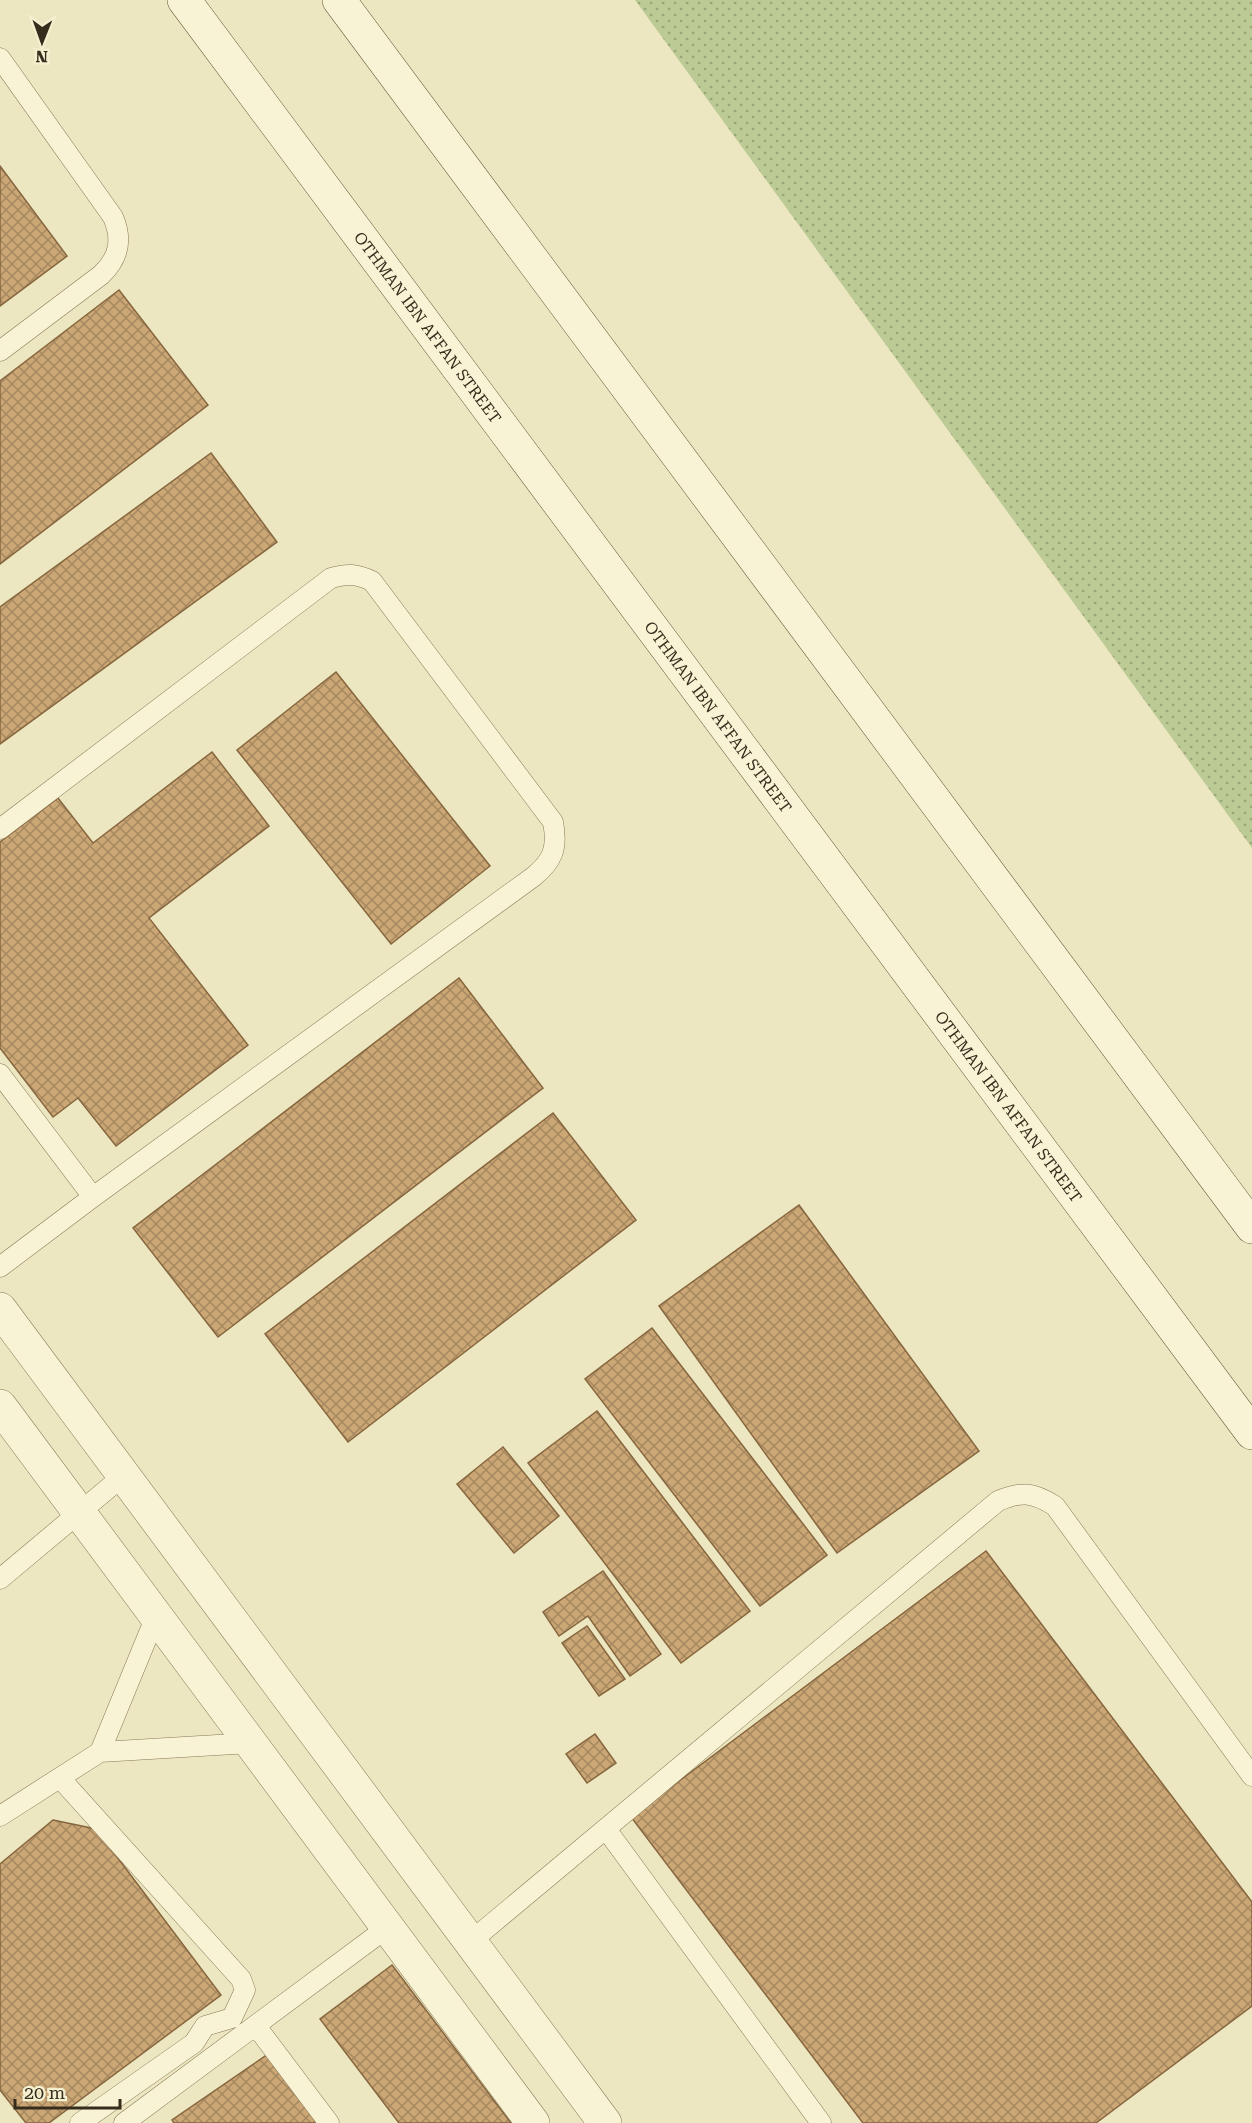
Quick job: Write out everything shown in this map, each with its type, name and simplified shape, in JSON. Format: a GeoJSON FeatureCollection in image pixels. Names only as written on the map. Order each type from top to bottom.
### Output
{"type":"FeatureCollection","features":[{"type":"Feature","properties":{"kind":"main road","name":"OTHMAN IBN AFFAN STREET"},"geometry":{"type":"LineString","coordinates":[[184,0],[1252,1433]]}},
{"type":"Feature","properties":{"kind":"main road"},"geometry":{"type":"LineString","coordinates":[[339,0],[1252,1227]]}},
{"type":"Feature","properties":{"kind":"main road"},"geometry":{"type":"LineString","coordinates":[[0,1309],[604,2123]]}},
{"type":"Feature","properties":{"kind":"main road"},"geometry":{"type":"LineString","coordinates":[[0,1406],[533,2123]]}},
{"type":"Feature","properties":{"kind":"lane"},"geometry":{"type":"LineString","coordinates":[[0,58],[112,217],[118,229],[119,243],[117,255],[111,266],[0,351]]}},
{"type":"Feature","properties":{"kind":"lane"},"geometry":{"type":"LineString","coordinates":[[0,829],[331,578],[345,574],[359,575],[372,581],[553,822],[556,837],[553,853],[546,867],[0,1267]]}},
{"type":"Feature","properties":{"kind":"lane"},"geometry":{"type":"LineString","coordinates":[[0,1074],[93,1197]]}},
{"type":"Feature","properties":{"kind":"lane"},"geometry":{"type":"LineString","coordinates":[[0,1579],[123,1476]]}},
{"type":"Feature","properties":{"kind":"lane"},"geometry":{"type":"LineString","coordinates":[[470,1942],[998,1501],[1015,1494],[1029,1494],[1055,1506],[1252,1776]]}},
{"type":"Feature","properties":{"kind":"lane"},"geometry":{"type":"LineString","coordinates":[[100,1752],[156,1616]]}},
{"type":"Feature","properties":{"kind":"lane"},"geometry":{"type":"LineString","coordinates":[[0,1816],[100,1752],[250,1743]]}},
{"type":"Feature","properties":{"kind":"lane"},"geometry":{"type":"LineString","coordinates":[[60,1778],[241,1979],[245,1990],[232,2018],[205,2026],[194,2043],[80,2123]]}},
{"type":"Feature","properties":{"kind":"lane"},"geometry":{"type":"LineString","coordinates":[[606,1828],[821,2123]]}},
{"type":"Feature","properties":{"kind":"lane"},"geometry":{"type":"LineString","coordinates":[[124,2123],[388,1928]]}},
{"type":"Feature","properties":{"kind":"lane"},"geometry":{"type":"LineString","coordinates":[[256,2026],[329,2123]]}},
{"type":"Feature","properties":{"kind":"green space"},"geometry":{"type":"Polygon","coordinates":[[[635,0],[1252,0],[1252,848],[635,0]]]}},
{"type":"Feature","properties":{"kind":"building"},"geometry":{"type":"Polygon","coordinates":[[[0,166],[67,256],[0,306],[0,166]]]}},
{"type":"Feature","properties":{"kind":"building"},"geometry":{"type":"Polygon","coordinates":[[[119,290],[208,405],[0,564],[0,381],[119,290]]]}},
{"type":"Feature","properties":{"kind":"building"},"geometry":{"type":"Polygon","coordinates":[[[211,453],[277,542],[0,744],[0,607],[211,453]]]}},
{"type":"Feature","properties":{"kind":"building"},"geometry":{"type":"Polygon","coordinates":[[[336,672],[490,866],[391,944],[237,750],[336,672]]]}},
{"type":"Feature","properties":{"kind":"building"},"geometry":{"type":"Polygon","coordinates":[[[212,752],[269,826],[149,918],[248,1045],[116,1146],[78,1098],[53,1117],[0,1048],[0,842],[58,798],[93,843],[212,752]]]}},
{"type":"Feature","properties":{"kind":"building"},"geometry":{"type":"Polygon","coordinates":[[[459,978],[543,1088],[218,1337],[133,1228],[459,978]]]}},
{"type":"Feature","properties":{"kind":"building"},"geometry":{"type":"Polygon","coordinates":[[[553,1113],[636,1220],[348,1442],[265,1334],[553,1113]]]}},
{"type":"Feature","properties":{"kind":"building"},"geometry":{"type":"Polygon","coordinates":[[[799,1205],[979,1451],[837,1553],[659,1306],[799,1205]]]}},
{"type":"Feature","properties":{"kind":"building"},"geometry":{"type":"Polygon","coordinates":[[[652,1328],[827,1555],[760,1606],[585,1379],[652,1328]]]}},
{"type":"Feature","properties":{"kind":"building"},"geometry":{"type":"Polygon","coordinates":[[[597,1411],[750,1611],[681,1663],[528,1463],[597,1411]]]}},
{"type":"Feature","properties":{"kind":"building"},"geometry":{"type":"Polygon","coordinates":[[[503,1447],[559,1516],[514,1553],[457,1484],[503,1447]]]}},
{"type":"Feature","properties":{"kind":"building"},"geometry":{"type":"Polygon","coordinates":[[[986,1551],[1252,1902],[1252,2006],[1096,2123],[863,2123],[631,1817],[986,1551]]]}},
{"type":"Feature","properties":{"kind":"building"},"geometry":{"type":"Polygon","coordinates":[[[603,1571],[661,1654],[630,1676],[588,1616],[559,1636],[543,1612],[603,1571]]]}},
{"type":"Feature","properties":{"kind":"building"},"geometry":{"type":"Polygon","coordinates":[[[587,1626],[625,1679],[599,1696],[562,1643],[587,1626]]]}},
{"type":"Feature","properties":{"kind":"building"},"geometry":{"type":"Polygon","coordinates":[[[595,1734],[616,1763],[587,1783],[566,1754],[595,1734]]]}},
{"type":"Feature","properties":{"kind":"building"},"geometry":{"type":"Polygon","coordinates":[[[53,1820],[96,1829],[221,1995],[49,2123],[26,2123],[0,2090],[0,1864],[53,1820]]]}},
{"type":"Feature","properties":{"kind":"building"},"geometry":{"type":"Polygon","coordinates":[[[392,1965],[511,2123],[399,2123],[320,2019],[392,1965]]]}},
{"type":"Feature","properties":{"kind":"building"},"geometry":{"type":"Polygon","coordinates":[[[271,2052],[320,2123],[174,2123],[172,2120],[271,2052]]]}}]}
